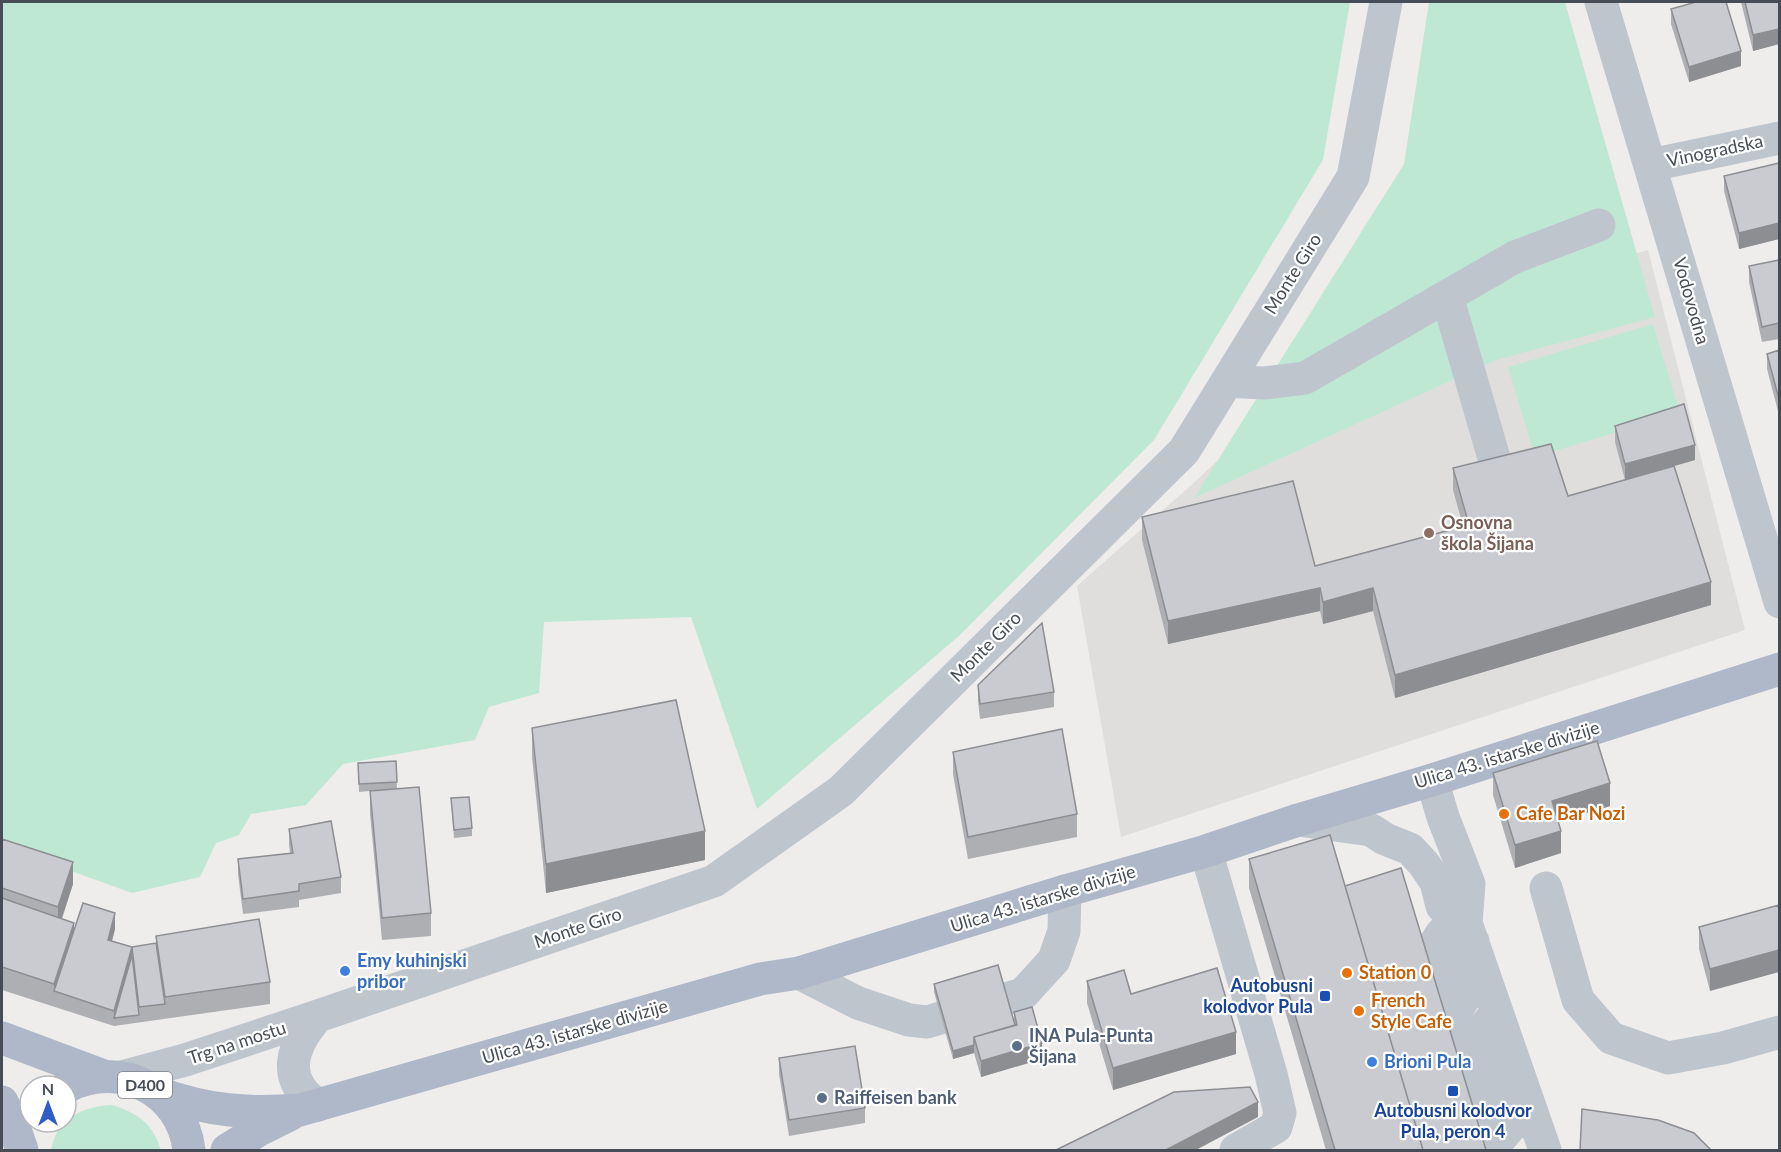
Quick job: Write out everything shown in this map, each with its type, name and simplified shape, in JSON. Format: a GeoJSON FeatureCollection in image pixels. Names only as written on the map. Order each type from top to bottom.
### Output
{"type":"FeatureCollection","features":[{"type":"Feature","properties":{"kind":"main road","name":"Ulica 43. istarske divizije"},"geometry":{"type":"LineString","coordinates":[[228,1150],[259,1130],[309,1108],[760,979],[799,973],[1065,891],[1206,851],[1779,669]]}},
{"type":"Feature","properties":{"kind":"main road","name":"D400"},"geometry":{"type":"LineString","coordinates":[[2,1038],[112,1076],[141,1083],[158,1093],[176,1112],[188,1136],[189,1150]]}},
{"type":"Feature","properties":{"kind":"main road","name":"Trg na mostu"},"geometry":{"type":"LineString","coordinates":[[78,1080],[112,1076]]}},
{"type":"Feature","properties":{"kind":"main road","name":"Ulica 43. istarske divizije"},"geometry":{"type":"LineString","coordinates":[[158,1093],[190,1104],[226,1110],[260,1113],[309,1108]]}},
{"type":"Feature","properties":{"kind":"main road"},"geometry":{"type":"LineString","coordinates":[[2,1102],[22,1150]]}},
{"type":"Feature","properties":{"kind":"main road"},"geometry":{"type":"LineString","coordinates":[[22,1150],[27,1134]]}},
{"type":"Feature","properties":{"kind":"street","name":"Monte Giro"},"geometry":{"type":"LineString","coordinates":[[318,1016],[714,881],[841,791],[1184,451],[1353,177],[1386,2]]}},
{"type":"Feature","properties":{"kind":"street","name":"Vodovodna"},"geometry":{"type":"LineString","coordinates":[[1601,2],[1779,602]]}},
{"type":"Feature","properties":{"kind":"street","name":"Vinogradska"},"geometry":{"type":"LineString","coordinates":[[1651,165],[1779,138]]}},
{"type":"Feature","properties":{"kind":"street"},"geometry":{"type":"LineString","coordinates":[[1227,381],[1264,383],[1305,378],[1515,257],[1599,225]]}},
{"type":"Feature","properties":{"kind":"street"},"geometry":{"type":"LineString","coordinates":[[1447,296],[1494,458]]}},
{"type":"Feature","properties":{"kind":"street"},"geometry":{"type":"LineString","coordinates":[[1432,780],[1468,884],[1474,945],[1545,1150]]}},
{"type":"Feature","properties":{"kind":"street"},"geometry":{"type":"LineString","coordinates":[[1298,820],[1371,830],[1385,839],[1410,849],[1436,882],[1442,906],[1474,945]]}},
{"type":"Feature","properties":{"kind":"street"},"geometry":{"type":"LineString","coordinates":[[1206,851],[1271,1074],[1280,1113],[1276,1127],[1236,1150]]}},
{"type":"Feature","properties":{"kind":"street"},"geometry":{"type":"LineString","coordinates":[[1546,888],[1578,1000],[1611,1038],[1668,1058],[1723,1048],[1779,1032]]}},
{"type":"Feature","properties":{"kind":"street"},"geometry":{"type":"LineString","coordinates":[[799,973],[858,1003],[909,1020],[927,1022],[1023,994],[1054,960],[1064,931],[1065,891]]}},
{"type":"Feature","properties":{"kind":"street"},"geometry":{"type":"LineString","coordinates":[[1413,978],[1442,933],[1474,945]]}},
{"type":"Feature","properties":{"kind":"street"},"geometry":{"type":"LineString","coordinates":[[1424,1014],[1474,945]]}},
{"type":"Feature","properties":{"kind":"street"},"geometry":{"type":"LineString","coordinates":[[1435,1045],[1474,945]]}},
{"type":"Feature","properties":{"kind":"street"},"geometry":{"type":"LineString","coordinates":[[309,1108],[296,1084],[293,1071],[300,1038],[318,1016]]}},
{"type":"Feature","properties":{"kind":"street","name":"Trg na mostu"},"geometry":{"type":"LineString","coordinates":[[112,1076],[185,1060],[318,1016]]}},
{"type":"Feature","properties":{"kind":"street"},"geometry":{"type":"LineString","coordinates":[[1444,1077],[1501,1025]]}},
{"type":"Feature","properties":{"kind":"street"},"geometry":{"type":"LineString","coordinates":[[1456,1107],[1501,1025]]}},
{"type":"Feature","properties":{"kind":"street"},"geometry":{"type":"LineString","coordinates":[[1477,1145],[1517,1070]]}},
{"type":"Feature","properties":{"kind":"street"},"geometry":{"type":"LineString","coordinates":[[1477,1145],[1529,1106]]}},
{"type":"Feature","properties":{"kind":"shaded area","name":"Osnovna škola Šijana"},"geometry":{"type":"Polygon","coordinates":[[[1648,250],[1745,630],[1121,837],[1077,586],[1197,480],[1345,339],[1648,250]]]}},
{"type":"Feature","properties":{"kind":"green space"},"geometry":{"type":"Polygon","coordinates":[[[2,2],[1350,2],[1323,160],[1154,440],[960,635],[757,809],[691,617],[544,622],[539,693],[489,707],[475,740],[343,764],[306,805],[251,814],[239,835],[216,843],[200,877],[132,893],[2,846],[2,2]]]}},
{"type":"Feature","properties":{"kind":"green space"},"geometry":{"type":"Polygon","coordinates":[[[1429,2],[1565,2],[1655,317],[1496,360],[1194,498],[1404,164],[1429,2]]]}},
{"type":"Feature","properties":{"kind":"green space"},"geometry":{"type":"Polygon","coordinates":[[[1653,324],[1680,413],[1535,457],[1508,367],[1653,324]]]}},
{"type":"Feature","properties":{"kind":"green space"},"geometry":{"type":"Polygon","coordinates":[[[113,1105],[138,1116],[154,1133],[161,1150],[51,1150],[57,1134],[78,1134],[78,1113],[113,1105]]]}},
{"type":"Feature","properties":{"kind":"building"},"geometry":{"type":"Polygon","coordinates":[[[1696,2],[1726,2],[1741,51],[1689,67],[1671,9],[1696,2]]]}},
{"type":"Feature","properties":{"kind":"building"},"geometry":{"type":"Polygon","coordinates":[[[1745,2],[1779,2],[1779,29],[1753,35],[1745,2]]]}},
{"type":"Feature","properties":{"kind":"building"},"geometry":{"type":"Polygon","coordinates":[[[1779,163],[1779,223],[1739,233],[1724,176],[1779,163]]]}},
{"type":"Feature","properties":{"kind":"building"},"geometry":{"type":"Polygon","coordinates":[[[1779,260],[1779,323],[1762,327],[1749,266],[1779,260]]]}},
{"type":"Feature","properties":{"kind":"building"},"geometry":{"type":"Polygon","coordinates":[[[1779,350],[1779,399],[1767,354],[1779,350]]]}},
{"type":"Feature","properties":{"kind":"building"},"geometry":{"type":"Polygon","coordinates":[[[1684,404],[1695,445],[1625,464],[1615,426],[1684,404]]]}},
{"type":"Feature","properties":{"kind":"building"},"geometry":{"type":"Polygon","coordinates":[[[1551,444],[1568,496],[1674,466],[1711,582],[1395,675],[1373,588],[1323,602],[1320,588],[1168,621],[1142,517],[1293,481],[1315,566],[1469,525],[1453,468],[1551,444]]]}},
{"type":"Feature","properties":{"kind":"building"},"geometry":{"type":"Polygon","coordinates":[[[1042,623],[1054,692],[980,704],[978,685],[1042,623]]]}},
{"type":"Feature","properties":{"kind":"building"},"geometry":{"type":"Polygon","coordinates":[[[676,700],[705,831],[546,864],[532,728],[676,700]]]}},
{"type":"Feature","properties":{"kind":"building"},"geometry":{"type":"Polygon","coordinates":[[[1062,729],[1077,814],[968,837],[953,752],[1062,729]]]}},
{"type":"Feature","properties":{"kind":"building"},"geometry":{"type":"Polygon","coordinates":[[[1597,741],[1610,783],[1552,801],[1561,831],[1515,845],[1493,773],[1597,741]]]}},
{"type":"Feature","properties":{"kind":"building"},"geometry":{"type":"Polygon","coordinates":[[[396,761],[397,782],[359,784],[358,763],[396,761]]]}},
{"type":"Feature","properties":{"kind":"building"},"geometry":{"type":"Polygon","coordinates":[[[419,787],[431,913],[382,918],[370,791],[419,787]]]}},
{"type":"Feature","properties":{"kind":"building"},"geometry":{"type":"Polygon","coordinates":[[[469,797],[472,828],[454,830],[451,798],[469,797]]]}},
{"type":"Feature","properties":{"kind":"building"},"geometry":{"type":"Polygon","coordinates":[[[331,821],[341,877],[299,884],[299,891],[243,899],[238,859],[293,853],[289,829],[331,821]]]}},
{"type":"Feature","properties":{"kind":"building","name":"Autobusni kolodvor Pula"},"geometry":{"type":"Polygon","coordinates":[[[1330,835],[1423,1150],[1335,1150],[1249,859],[1330,835]]]}},
{"type":"Feature","properties":{"kind":"building"},"geometry":{"type":"Polygon","coordinates":[[[2,839],[73,862],[58,907],[2,888],[2,839]]]}},
{"type":"Feature","properties":{"kind":"building"},"geometry":{"type":"Polygon","coordinates":[[[1401,868],[1486,1150],[1423,1150],[1345,886],[1401,868]]]}},
{"type":"Feature","properties":{"kind":"building"},"geometry":{"type":"Polygon","coordinates":[[[2,898],[74,923],[54,984],[2,967],[2,898]]]}},
{"type":"Feature","properties":{"kind":"building"},"geometry":{"type":"Polygon","coordinates":[[[83,903],[115,913],[108,940],[132,947],[114,1011],[54,991],[83,903]]]}},
{"type":"Feature","properties":{"kind":"building"},"geometry":{"type":"Polygon","coordinates":[[[1779,905],[1779,950],[1710,969],[1699,927],[1779,905]]]}},
{"type":"Feature","properties":{"kind":"building"},"geometry":{"type":"Polygon","coordinates":[[[259,919],[270,982],[165,997],[156,936],[259,919]]]}},
{"type":"Feature","properties":{"kind":"building"},"geometry":{"type":"Polygon","coordinates":[[[156,943],[165,1004],[139,1007],[132,947],[156,943]]]}},
{"type":"Feature","properties":{"kind":"building"},"geometry":{"type":"Polygon","coordinates":[[[132,955],[139,1015],[114,1018],[132,955]]]}},
{"type":"Feature","properties":{"kind":"building"},"geometry":{"type":"Polygon","coordinates":[[[998,965],[1015,1025],[974,1037],[974,1045],[953,1051],[934,984],[998,965]]]}},
{"type":"Feature","properties":{"kind":"building"},"geometry":{"type":"Polygon","coordinates":[[[1217,968],[1236,1032],[1113,1068],[1087,981],[1124,970],[1131,994],[1217,968]]]}},
{"type":"Feature","properties":{"kind":"building"},"geometry":{"type":"Polygon","coordinates":[[[1032,1007],[1042,1043],[981,1061],[974,1037],[1017,1025],[1014,1012],[1032,1007]]]}},
{"type":"Feature","properties":{"kind":"building","name":"Raiffeisen bank"},"geometry":{"type":"Polygon","coordinates":[[[855,1046],[865,1108],[789,1120],[779,1058],[855,1046]]]}},
{"type":"Feature","properties":{"kind":"building"},"geometry":{"type":"Polygon","coordinates":[[[1250,1087],[1258,1102],[1166,1150],[1056,1150],[1174,1092],[1250,1087]]]}},
{"type":"Feature","properties":{"kind":"building"},"geometry":{"type":"Polygon","coordinates":[[[1582,1109],[1658,1120],[1694,1133],[1711,1150],[1580,1150],[1582,1109]]]}},
{"type":"Feature","properties":{"kind":"place","name":"Osnovna škola Šijana"},"geometry":{"type":"Point","coordinates":[1429,533]}},
{"type":"Feature","properties":{"kind":"place","name":"Cafe Bar Nozi"},"geometry":{"type":"Point","coordinates":[1504,814]}},
{"type":"Feature","properties":{"kind":"place","name":"Emy kuhinjski pribor"},"geometry":{"type":"Point","coordinates":[345,971]}},
{"type":"Feature","properties":{"kind":"place","name":"Station 0"},"geometry":{"type":"Point","coordinates":[1347,973]}},
{"type":"Feature","properties":{"kind":"place","name":"Autobusni kolodvor Pula"},"geometry":{"type":"Point","coordinates":[1325,996]}},
{"type":"Feature","properties":{"kind":"place","name":"French Style Cafe"},"geometry":{"type":"Point","coordinates":[1359,1011]}},
{"type":"Feature","properties":{"kind":"place","name":"INA Pula-Punta Šijana"},"geometry":{"type":"Point","coordinates":[1017,1046]}},
{"type":"Feature","properties":{"kind":"place","name":"Brioni Pula"},"geometry":{"type":"Point","coordinates":[1372,1062]}},
{"type":"Feature","properties":{"kind":"place","name":"Autobusni kolodvor Pula, peron 4"},"geometry":{"type":"Point","coordinates":[1453,1091]}},
{"type":"Feature","properties":{"kind":"place","name":"Raiffeisen bank"},"geometry":{"type":"Point","coordinates":[822,1098]}}]}
